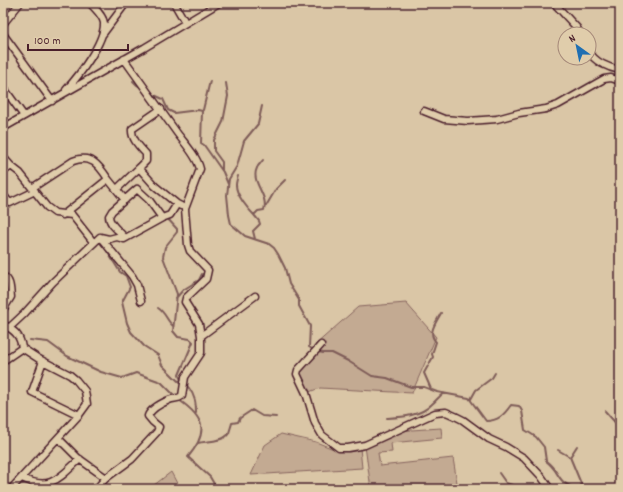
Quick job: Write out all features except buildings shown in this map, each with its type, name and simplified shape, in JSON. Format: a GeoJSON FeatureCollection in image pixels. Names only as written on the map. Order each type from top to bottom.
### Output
{"type":"FeatureCollection","features":[{"type":"Feature","properties":{"kind":"street"},"geometry":{"type":"LineString","coordinates":[[3,24],[20,3]]}},
{"type":"Feature","properties":{"kind":"street"},"geometry":{"type":"LineString","coordinates":[[90,3],[99,14],[103,22],[101,37]]}},
{"type":"Feature","properties":{"kind":"street"},"geometry":{"type":"LineString","coordinates":[[62,95],[82,71],[101,37],[126,3]]}},
{"type":"Feature","properties":{"kind":"street"},"geometry":{"type":"LineString","coordinates":[[174,3],[186,22]]}},
{"type":"Feature","properties":{"kind":"street"},"geometry":{"type":"LineString","coordinates":[[3,128],[219,3]]}},
{"type":"Feature","properties":{"kind":"street"},"geometry":{"type":"LineString","coordinates":[[554,3],[575,26]]}},
{"type":"Feature","properties":{"kind":"street"},"geometry":{"type":"LineString","coordinates":[[3,34],[52,101]]}},
{"type":"Feature","properties":{"kind":"street"},"geometry":{"type":"LineString","coordinates":[[97,489],[106,478],[132,459],[157,432],[159,427],[148,416],[151,411],[168,400],[180,398],[182,396],[185,377],[201,353],[201,336],[198,324],[185,302],[186,298],[206,279],[208,270],[190,251],[188,245],[186,209],[200,168],[192,152],[124,59]]}},
{"type":"Feature","properties":{"kind":"street"},"geometry":{"type":"LineString","coordinates":[[597,60],[614,69],[620,70]]}},
{"type":"Feature","properties":{"kind":"street"},"geometry":{"type":"LineString","coordinates":[[424,111],[444,119],[468,121],[497,119],[518,113],[546,109],[558,105],[604,79],[611,78],[618,79],[620,81]]}},
{"type":"Feature","properties":{"kind":"street"},"geometry":{"type":"LineString","coordinates":[[3,87],[24,116]]}},
{"type":"Feature","properties":{"kind":"street"},"geometry":{"type":"LineString","coordinates":[[117,189],[145,163],[146,154],[133,138],[132,130],[161,109]]}},
{"type":"Feature","properties":{"kind":"street"},"geometry":{"type":"LineString","coordinates":[[3,157],[20,173],[47,207],[55,213],[72,215],[94,243]]}},
{"type":"Feature","properties":{"kind":"street"},"geometry":{"type":"LineString","coordinates":[[3,195],[10,203],[34,190],[68,164],[78,159],[85,159],[97,163],[125,200]]}},
{"type":"Feature","properties":{"kind":"street"},"geometry":{"type":"LineString","coordinates":[[3,172],[11,166]]}},
{"type":"Feature","properties":{"kind":"street"},"geometry":{"type":"LineString","coordinates":[[140,168],[155,186],[177,204],[186,209]]}},
{"type":"Feature","properties":{"kind":"street"},"geometry":{"type":"LineString","coordinates":[[62,215],[108,179]]}},
{"type":"Feature","properties":{"kind":"street"},"geometry":{"type":"LineString","coordinates":[[125,238],[110,222],[109,216],[112,211],[137,189],[162,218]]}},
{"type":"Feature","properties":{"kind":"street"},"geometry":{"type":"LineString","coordinates":[[100,237],[109,239],[117,237],[125,238],[170,215],[177,204]]}},
{"type":"Feature","properties":{"kind":"street"},"geometry":{"type":"LineString","coordinates":[[11,489],[79,415],[87,404],[87,397],[86,391],[76,380],[22,348],[20,338],[6,326],[24,314],[53,282],[100,237]]}},
{"type":"Feature","properties":{"kind":"street"},"geometry":{"type":"LineString","coordinates":[[100,237],[132,276],[141,302]]}},
{"type":"Feature","properties":{"kind":"street"},"geometry":{"type":"LineString","coordinates":[[3,276],[6,277],[9,282],[11,297],[3,310]]}},
{"type":"Feature","properties":{"kind":"street"},"geometry":{"type":"LineString","coordinates":[[201,336],[254,296]]}},
{"type":"Feature","properties":{"kind":"street"},"geometry":{"type":"LineString","coordinates":[[321,345],[298,370],[297,374],[306,393],[312,415],[319,429],[326,438],[339,448],[365,445],[435,413],[446,412],[464,420],[489,440],[506,447],[524,458],[541,476],[550,489]]}},
{"type":"Feature","properties":{"kind":"street"},"geometry":{"type":"LineString","coordinates":[[3,361],[22,348]]}},
{"type":"Feature","properties":{"kind":"street"},"geometry":{"type":"LineString","coordinates":[[43,361],[32,392],[79,415]]}},
{"type":"Feature","properties":{"kind":"street"},"geometry":{"type":"LineString","coordinates":[[58,438],[80,459],[106,478]]}},
{"type":"Feature","properties":{"kind":"street"},"geometry":{"type":"LineString","coordinates":[[22,478],[29,481],[49,484],[80,459]]}},
{"type":"Feature","properties":{"kind":"shaded area"},"geometry":{"type":"Polygon","coordinates":[[[406,303],[436,337],[412,393],[320,388],[306,393],[295,372],[319,348],[315,345],[358,307],[406,303]]]}},
{"type":"Feature","properties":{"kind":"shaded area"},"geometry":{"type":"Polygon","coordinates":[[[441,428],[442,438],[391,443],[392,452],[378,453],[380,466],[453,458],[458,489],[371,489],[365,446],[397,431],[441,428]]]}},
{"type":"Feature","properties":{"kind":"shaded area"},"geometry":{"type":"Polygon","coordinates":[[[281,434],[316,442],[336,450],[360,448],[362,468],[251,475],[265,445],[281,434]]]}},
{"type":"Feature","properties":{"kind":"shaded area"},"geometry":{"type":"Polygon","coordinates":[[[171,472],[180,489],[149,489],[171,472]]]}},
{"type":"Feature","properties":{"kind":"waterway"},"geometry":{"type":"LineString","coordinates":[[133,81],[143,89]]}},
{"type":"Feature","properties":{"kind":"waterway"},"geometry":{"type":"LineString","coordinates":[[203,110],[210,81]]}},
{"type":"Feature","properties":{"kind":"waterway"},"geometry":{"type":"LineString","coordinates":[[222,170],[222,162],[214,151],[214,140],[223,122],[228,96],[226,83]]}},
{"type":"Feature","properties":{"kind":"waterway"},"geometry":{"type":"LineString","coordinates":[[152,94],[163,99],[168,110],[174,113],[198,110],[202,111],[201,143],[223,172],[228,184]]}},
{"type":"Feature","properties":{"kind":"waterway"},"geometry":{"type":"LineString","coordinates":[[262,106],[258,124],[244,141],[237,166],[229,179],[227,195],[229,215],[231,224],[245,236],[269,244],[278,254],[285,268],[289,284],[299,300],[299,306],[310,326],[309,347],[315,351],[332,353],[372,376],[387,378],[411,387],[424,387],[437,392],[469,398],[486,421],[494,420],[500,417],[511,405],[519,406],[522,411],[525,430],[536,437],[544,447],[546,461],[551,465],[562,481],[572,487],[580,489]]}},
{"type":"Feature","properties":{"kind":"waterway"},"geometry":{"type":"LineString","coordinates":[[255,239],[253,231],[260,224],[254,215],[258,211],[264,210],[265,204],[255,173],[257,167],[263,160]]}},
{"type":"Feature","properties":{"kind":"waterway"},"geometry":{"type":"LineString","coordinates":[[238,176],[236,182],[238,193],[254,215]]}},
{"type":"Feature","properties":{"kind":"waterway"},"geometry":{"type":"LineString","coordinates":[[266,206],[276,189],[285,180]]}},
{"type":"Feature","properties":{"kind":"waterway"},"geometry":{"type":"LineString","coordinates":[[167,218],[177,229],[177,232],[165,247],[163,257],[177,294],[173,331],[178,337],[190,339],[193,342],[179,375],[193,394],[196,413]]}},
{"type":"Feature","properties":{"kind":"waterway"},"geometry":{"type":"LineString","coordinates":[[105,248],[120,272],[126,276],[130,287],[122,302],[127,323],[131,332],[144,346],[158,355],[162,365],[178,381],[182,380]]}},
{"type":"Feature","properties":{"kind":"waterway"},"geometry":{"type":"LineString","coordinates":[[176,298],[183,290],[199,280],[202,274]]}},
{"type":"Feature","properties":{"kind":"waterway"},"geometry":{"type":"LineString","coordinates":[[158,308],[173,326]]}},
{"type":"Feature","properties":{"kind":"waterway"},"geometry":{"type":"LineString","coordinates":[[431,389],[424,373],[433,357],[432,354],[436,342],[433,339],[432,332],[441,313]]}},
{"type":"Feature","properties":{"kind":"waterway"},"geometry":{"type":"LineString","coordinates":[[30,340],[48,342],[67,356],[101,372],[122,378],[136,373],[161,382],[176,397]]}},
{"type":"Feature","properties":{"kind":"waterway"},"geometry":{"type":"LineString","coordinates":[[471,399],[476,390],[492,378],[495,373]]}},
{"type":"Feature","properties":{"kind":"waterway"},"geometry":{"type":"LineString","coordinates":[[387,418],[411,415],[422,411],[428,408],[444,393]]}},
{"type":"Feature","properties":{"kind":"waterway"},"geometry":{"type":"LineString","coordinates":[[179,400],[194,413],[199,419],[201,426],[199,440],[188,457],[210,477],[217,489]]}},
{"type":"Feature","properties":{"kind":"waterway"},"geometry":{"type":"LineString","coordinates":[[198,443],[215,441],[227,436],[232,423],[238,422],[240,418],[252,410],[262,416],[276,417]]}},
{"type":"Feature","properties":{"kind":"waterway"},"geometry":{"type":"LineString","coordinates":[[605,411],[620,428]]}},
{"type":"Feature","properties":{"kind":"waterway"},"geometry":{"type":"LineString","coordinates":[[577,446],[570,457],[582,489]]}},
{"type":"Feature","properties":{"kind":"waterway"},"geometry":{"type":"LineString","coordinates":[[558,450],[570,457]]}},
{"type":"Feature","properties":{"kind":"waterway"},"geometry":{"type":"LineString","coordinates":[[499,473],[506,483],[512,485],[516,489]]}},
{"type":"Feature","properties":{"kind":"waterway"},"geometry":{"type":"LineString","coordinates":[[207,489],[210,487],[217,488]]}}]}
